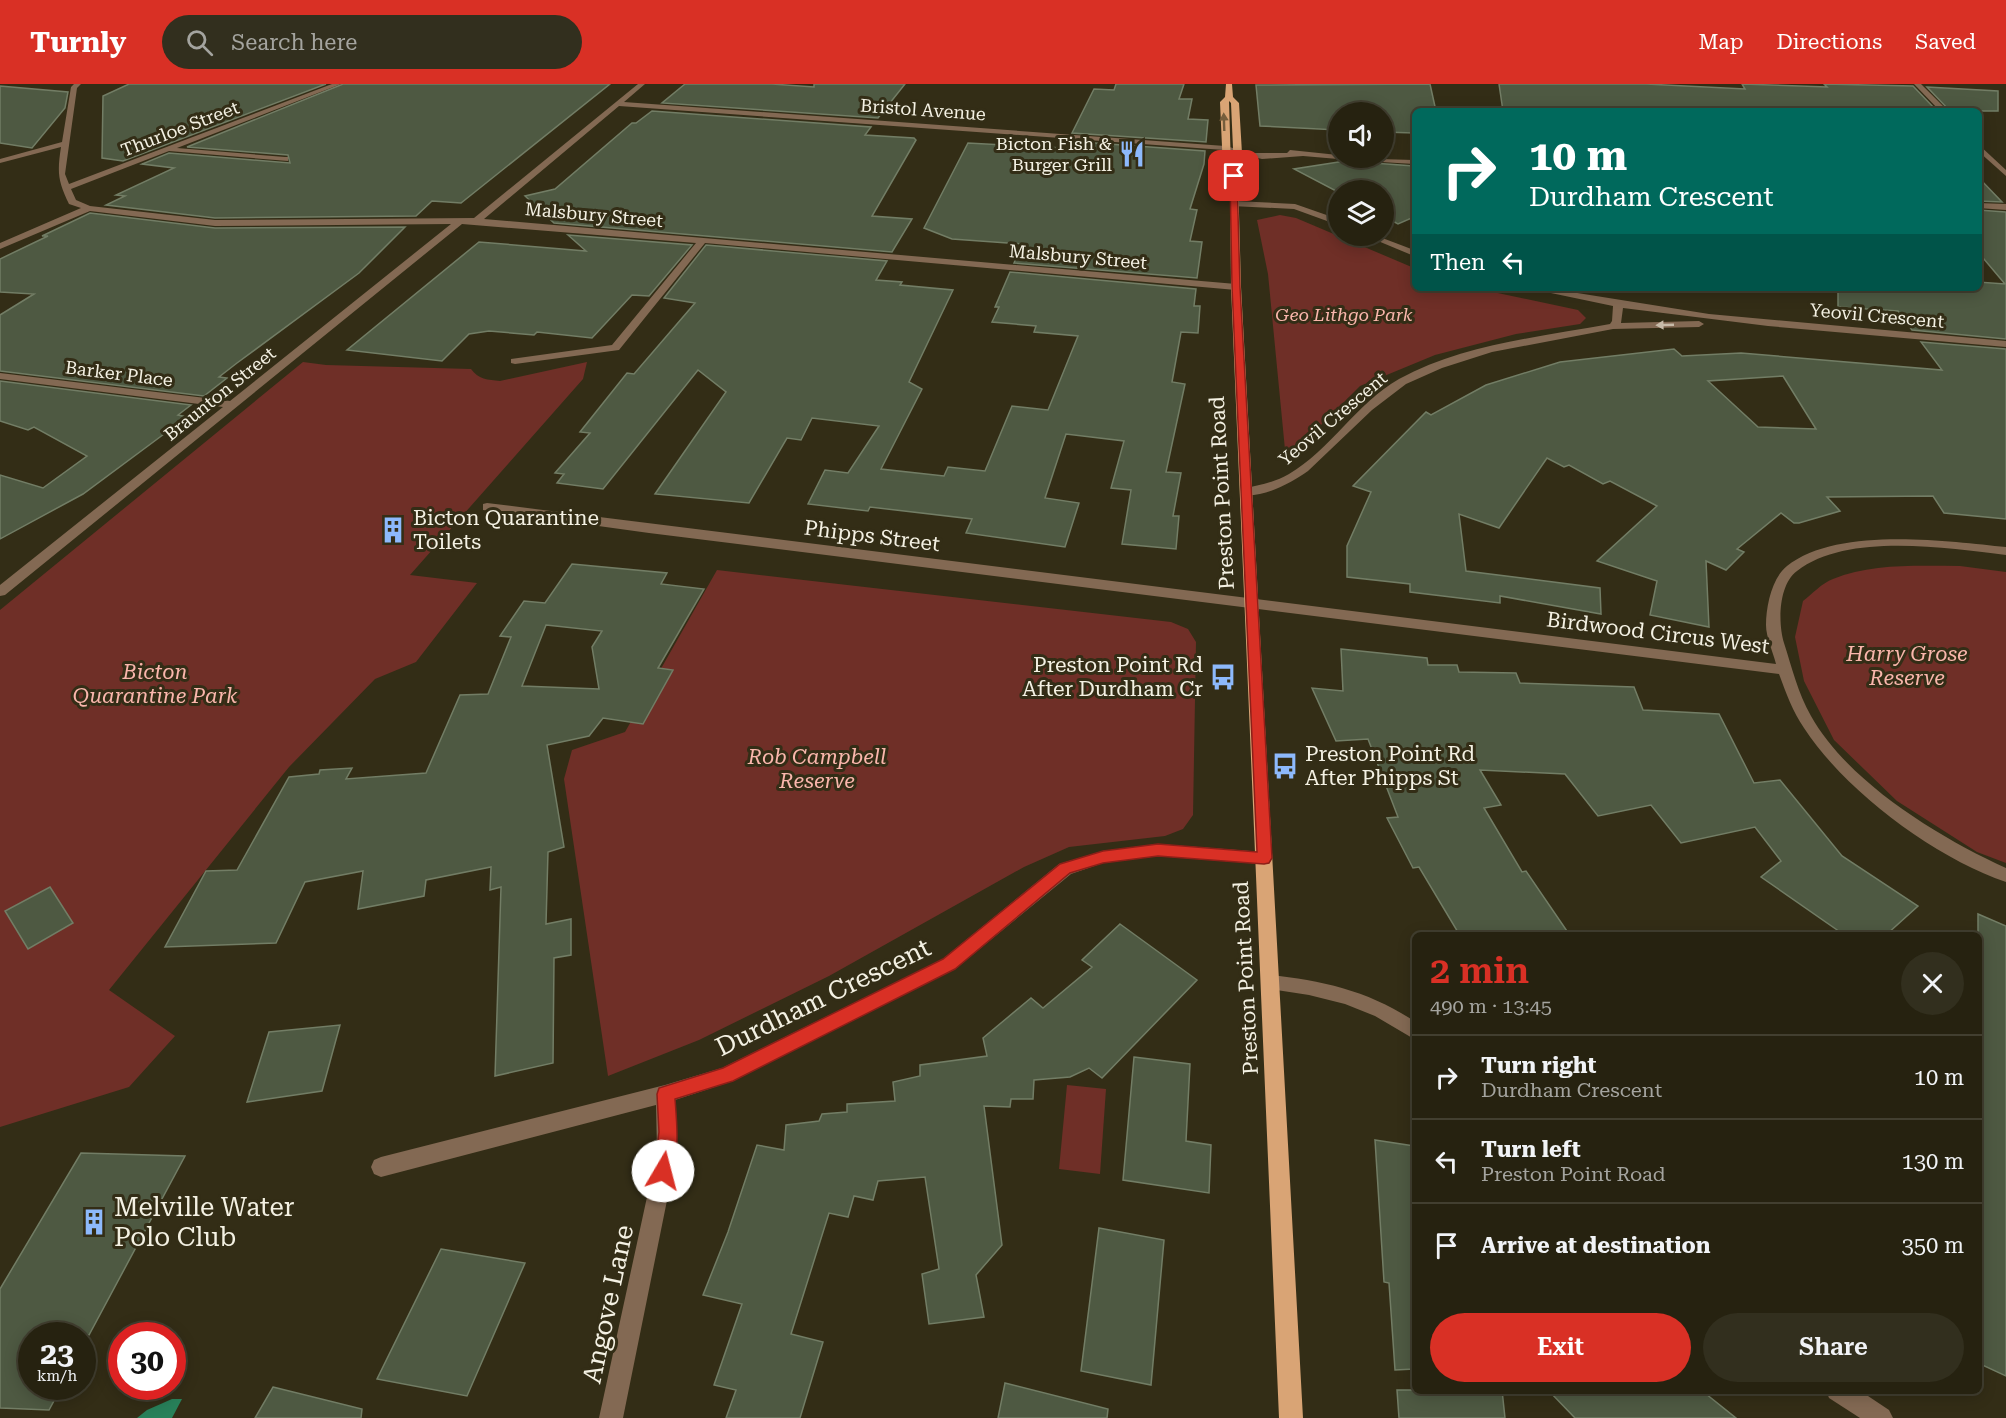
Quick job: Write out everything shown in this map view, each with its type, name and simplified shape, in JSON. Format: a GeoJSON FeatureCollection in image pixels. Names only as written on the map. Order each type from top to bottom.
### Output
{"type":"FeatureCollection","features":[{"type":"Feature","properties":{"kind":"main road","name":"Preston Point Road"},"geometry":{"type":"LineString","coordinates":[[1229,84],[1229,97],[1224,102],[1225,148],[1227,169],[1234,176]]}},
{"type":"Feature","properties":{"kind":"main road","name":"Preston Point Road"},"geometry":{"type":"LineString","coordinates":[[1229,97],[1235,103],[1239,170],[1234,176],[1236,287],[1291,1418]]}},
{"type":"Feature","properties":{"kind":"street"},"geometry":{"type":"LineString","coordinates":[[65,188],[61,174],[74,87],[78,84]]}},
{"type":"Feature","properties":{"kind":"street","name":"Thurloe Street"},"geometry":{"type":"LineString","coordinates":[[65,188],[338,84]]}},
{"type":"Feature","properties":{"kind":"street"},"geometry":{"type":"LineString","coordinates":[[476,221],[642,84]]}},
{"type":"Feature","properties":{"kind":"street"},"geometry":{"type":"LineString","coordinates":[[1917,84],[1941,108]]}},
{"type":"Feature","properties":{"kind":"street","name":"Bristol Avenue"},"geometry":{"type":"LineString","coordinates":[[618,104],[1225,148],[1283,157],[1300,154],[1328,156]]}},
{"type":"Feature","properties":{"kind":"street"},"geometry":{"type":"LineString","coordinates":[[0,161],[65,144]]}},
{"type":"Feature","properties":{"kind":"street"},"geometry":{"type":"LineString","coordinates":[[166,150],[285,159]]}},
{"type":"Feature","properties":{"kind":"street"},"geometry":{"type":"LineString","coordinates":[[1982,150],[2006,174]]}},
{"type":"Feature","properties":{"kind":"street"},"geometry":{"type":"LineString","coordinates":[[1394,161],[1412,162]]}},
{"type":"Feature","properties":{"kind":"street","name":"Malsbury Street"},"geometry":{"type":"LineString","coordinates":[[65,188],[72,202],[89,208],[215,223],[476,221],[1236,287]]}},
{"type":"Feature","properties":{"kind":"street"},"geometry":{"type":"LineString","coordinates":[[1235,204],[1295,207],[1328,219]]}},
{"type":"Feature","properties":{"kind":"street"},"geometry":{"type":"LineString","coordinates":[[1982,205],[2006,207]]}},
{"type":"Feature","properties":{"kind":"street"},"geometry":{"type":"LineString","coordinates":[[0,246],[89,208]]}},
{"type":"Feature","properties":{"kind":"street","name":"Braunton Street"},"geometry":{"type":"LineString","coordinates":[[0,592],[460,221]]}},
{"type":"Feature","properties":{"kind":"street"},"geometry":{"type":"LineString","coordinates":[[515,361],[615,348],[702,241]]}},
{"type":"Feature","properties":{"kind":"street"},"geometry":{"type":"LineString","coordinates":[[1394,245],[1412,252]]}},
{"type":"Feature","properties":{"kind":"street","name":"Yeovil Crescent"},"geometry":{"type":"LineString","coordinates":[[1547,291],[1618,305],[1744,321],[2006,344]]}},
{"type":"Feature","properties":{"kind":"street"},"geometry":{"type":"LineString","coordinates":[[1614,326],[1617,322],[1618,305]]}},
{"type":"Feature","properties":{"kind":"street","name":"Yeovil Crescent"},"geometry":{"type":"LineString","coordinates":[[1246,492],[1270,487],[1292,477],[1304,469],[1368,408],[1402,382],[1438,366],[1490,349],[1614,326],[1744,321]]}},
{"type":"Feature","properties":{"kind":"street","name":"Barker Place"},"geometry":{"type":"LineString","coordinates":[[0,376],[233,405]]}},
{"type":"Feature","properties":{"kind":"street","name":"Phipps Street"},"geometry":{"type":"LineString","coordinates":[[487,507],[1252,604]]}},
{"type":"Feature","properties":{"kind":"street"},"geometry":{"type":"LineString","coordinates":[[1785,670],[1772,625],[1780,586],[1790,569],[1816,554],[1855,546],[1889,544],[1952,545],[2006,551]]}},
{"type":"Feature","properties":{"kind":"street","name":"Birdwood Circus West"},"geometry":{"type":"LineString","coordinates":[[1252,604],[1785,670],[1808,723],[1834,759],[1901,817],[1973,861],[2006,875]]}},
{"type":"Feature","properties":{"kind":"street","name":"Durdham Crescent"},"geometry":{"type":"LineString","coordinates":[[381,1167],[666,1094],[726,1075],[949,964],[1065,868],[1103,857],[1158,850],[1264,858]]}},
{"type":"Feature","properties":{"kind":"street"},"geometry":{"type":"LineString","coordinates":[[1270,983],[1304,985],[1347,996],[1392,1015],[1412,1030]]}},
{"type":"Feature","properties":{"kind":"street","name":"Angove Lane"},"geometry":{"type":"LineString","coordinates":[[611,1418],[667,1151],[666,1094]]}},
{"type":"Feature","properties":{"kind":"street"},"geometry":{"type":"LineString","coordinates":[[1843,1394],[1881,1418]]}},
{"type":"Feature","properties":{"kind":"green space","name":"Geo Lithgo Park"},"geometry":{"type":"Polygon","coordinates":[[[1280,215],[1296,218],[1328,232],[1328,246],[1362,246],[1412,267],[1412,291],[1488,291],[1578,310],[1586,318],[1580,324],[1516,334],[1435,355],[1360,386],[1286,460],[1268,274],[1257,220],[1280,215]]]}},
{"type":"Feature","properties":{"kind":"green space","name":"Bicton Quarantine Park"},"geometry":{"type":"Polygon","coordinates":[[[303,362],[326,365],[471,369],[480,377],[500,381],[587,362],[583,379],[410,575],[477,583],[416,662],[375,679],[289,767],[109,990],[175,1036],[129,1087],[0,1127],[0,610],[303,362]]]}},
{"type":"Feature","properties":{"kind":"green space","name":"Harry Grose Reserve"},"geometry":{"type":"Polygon","coordinates":[[[1960,566],[2006,572],[2006,863],[1977,852],[1897,801],[1834,740],[1804,681],[1795,637],[1803,601],[1833,579],[1880,568],[1960,566]]]}},
{"type":"Feature","properties":{"kind":"green space","name":"Rob Campbell Reserve"},"geometry":{"type":"Polygon","coordinates":[[[717,570],[1171,622],[1188,629],[1196,642],[1193,815],[1183,829],[1165,836],[1069,847],[1024,867],[829,976],[699,1040],[608,1076],[564,779],[572,750],[625,732],[717,570]]]}},
{"type":"Feature","properties":{"kind":"green space"},"geometry":{"type":"Polygon","coordinates":[[[1067,1085],[1106,1089],[1100,1174],[1059,1169],[1067,1085]]]}},
{"type":"Feature","properties":{"kind":"shaded area"},"geometry":{"type":"Polygon","coordinates":[[[170,1400],[181,1400],[172,1418],[137,1418],[147,1410],[170,1400]]]}},
{"type":"Feature","properties":{"kind":"building"},"geometry":{"type":"Polygon","coordinates":[[[129,84],[326,84],[123,161],[102,158],[103,96],[129,84]]]}},
{"type":"Feature","properties":{"kind":"building"},"geometry":{"type":"Polygon","coordinates":[[[343,84],[610,84],[461,203],[432,201],[416,216],[215,218],[106,205],[125,196],[116,195],[174,168],[142,164],[169,153],[290,163],[288,155],[187,147],[343,84]]]}},
{"type":"Feature","properties":{"kind":"building"},"geometry":{"type":"Polygon","coordinates":[[[685,84],[772,84],[814,87],[814,84],[905,84],[878,118],[662,103],[685,84]]]}},
{"type":"Feature","properties":{"kind":"building"},"geometry":{"type":"Polygon","coordinates":[[[1116,84],[1184,84],[1179,99],[1192,99],[1188,119],[1208,120],[1206,142],[1072,133],[1094,89],[1114,90],[1116,84]]]}},
{"type":"Feature","properties":{"kind":"building"},"geometry":{"type":"Polygon","coordinates":[[[1430,84],[1435,108],[1412,108],[1412,133],[1394,132],[1394,102],[1328,102],[1328,129],[1260,126],[1256,85],[1430,84]]]}},
{"type":"Feature","properties":{"kind":"building"},"geometry":{"type":"Polygon","coordinates":[[[1499,84],[1646,84],[1745,89],[1742,84],[1827,87],[1824,84],[1913,86],[1934,108],[1503,108],[1499,84]]]}},
{"type":"Feature","properties":{"kind":"building"},"geometry":{"type":"Polygon","coordinates":[[[0,86],[68,92],[65,108],[32,148],[0,143],[0,86]]]}},
{"type":"Feature","properties":{"kind":"building"},"geometry":{"type":"Polygon","coordinates":[[[1927,87],[1998,91],[1998,111],[1982,111],[1982,108],[1947,108],[1927,87]]]}},
{"type":"Feature","properties":{"kind":"building"},"geometry":{"type":"Polygon","coordinates":[[[652,111],[871,127],[865,135],[914,138],[916,140],[872,216],[912,219],[892,252],[554,223],[525,196],[555,189],[632,123],[636,123],[652,111]]]}},
{"type":"Feature","properties":{"kind":"building"},"geometry":{"type":"Polygon","coordinates":[[[1067,141],[1205,151],[1204,164],[1190,209],[1197,210],[1190,241],[1202,242],[1197,278],[1014,263],[1022,244],[952,239],[924,228],[968,143],[1063,148],[1067,141]]]}},
{"type":"Feature","properties":{"kind":"building"},"geometry":{"type":"Polygon","coordinates":[[[1328,164],[1328,168],[1412,166],[1412,218],[1398,224],[1394,222],[1394,180],[1328,180],[1328,187],[1294,169],[1328,164]]]}},
{"type":"Feature","properties":{"kind":"building"},"geometry":{"type":"Polygon","coordinates":[[[1982,181],[2002,202],[1982,201],[1982,181]]]}},
{"type":"Feature","properties":{"kind":"building"},"geometry":{"type":"Polygon","coordinates":[[[1982,210],[2006,212],[2006,339],[1912,330],[1898,311],[1838,307],[1838,291],[1982,291],[1982,282],[2005,284],[1982,257],[1982,210]]]}},
{"type":"Feature","properties":{"kind":"building"},"geometry":{"type":"Polygon","coordinates":[[[90,213],[215,228],[405,227],[359,273],[219,377],[227,378],[204,396],[0,371],[0,315],[34,294],[0,292],[0,259],[90,213]]]}},
{"type":"Feature","properties":{"kind":"building"},"geometry":{"type":"Polygon","coordinates":[[[568,235],[692,245],[649,296],[632,295],[592,338],[537,332],[534,335],[489,331],[469,334],[442,361],[347,350],[479,242],[586,251],[568,235]]]}},
{"type":"Feature","properties":{"kind":"building"},"geometry":{"type":"Polygon","coordinates":[[[706,245],[887,261],[876,280],[902,282],[900,285],[953,290],[909,382],[922,389],[881,469],[944,476],[948,467],[985,471],[1012,406],[1048,410],[1078,336],[1034,332],[1036,326],[992,322],[999,307],[995,307],[1010,272],[1196,289],[1194,306],[1200,306],[1198,333],[1181,332],[1172,382],[1185,384],[1166,472],[1181,473],[1173,516],[1179,516],[1176,549],[1122,544],[1131,490],[1111,488],[1124,441],[1066,434],[1045,498],[1079,503],[1065,547],[966,533],[972,519],[870,507],[868,511],[808,504],[825,470],[848,473],[879,426],[812,418],[801,440],[787,438],[749,503],[655,494],[726,392],[698,370],[603,489],[557,483],[564,474],[555,473],[590,433],[580,432],[627,373],[634,374],[695,303],[664,298],[706,245]]]}},
{"type":"Feature","properties":{"kind":"building"},"geometry":{"type":"Polygon","coordinates":[[[1921,342],[2006,349],[2006,519],[1944,513],[1933,496],[1827,497],[1840,511],[1799,523],[1794,523],[1781,513],[1737,549],[1744,552],[1726,570],[1706,561],[1709,627],[1650,615],[1657,581],[1597,561],[1657,506],[1610,481],[1603,484],[1569,465],[1564,467],[1547,458],[1499,528],[1459,514],[1466,571],[1600,588],[1601,614],[1500,596],[1500,603],[1410,592],[1410,584],[1347,577],[1347,546],[1371,492],[1353,486],[1426,412],[1431,415],[1486,385],[1560,362],[1674,349],[1682,356],[1741,353],[1942,370],[1921,342]],[[1783,376],[1708,381],[1758,427],[1816,429],[1783,376]]]}},
{"type":"Feature","properties":{"kind":"building"},"geometry":{"type":"Polygon","coordinates":[[[0,381],[191,405],[178,415],[187,417],[83,494],[0,539],[0,475],[43,488],[87,456],[34,427],[28,430],[0,421],[0,381]]]}},
{"type":"Feature","properties":{"kind":"building"},"geometry":{"type":"Polygon","coordinates":[[[572,564],[667,573],[661,584],[704,589],[658,668],[673,670],[643,724],[603,718],[589,736],[547,745],[564,847],[548,852],[546,924],[571,919],[571,955],[554,958],[553,1063],[495,1076],[501,887],[490,890],[491,867],[426,880],[424,896],[358,909],[363,871],[305,882],[276,943],[165,947],[206,871],[237,870],[289,777],[319,774],[320,770],[352,768],[346,779],[426,773],[460,695],[488,694],[511,637],[500,636],[524,601],[545,603],[572,564]],[[546,625],[522,686],[599,689],[592,647],[602,631],[546,625]]]}},
{"type":"Feature","properties":{"kind":"building"},"geometry":{"type":"Polygon","coordinates":[[[1341,649],[1427,658],[1428,665],[1457,665],[1459,672],[1516,673],[1520,683],[1634,687],[1643,710],[1719,714],[1754,783],[1780,780],[1842,856],[1918,906],[1889,932],[1840,932],[1761,877],[1781,861],[1755,827],[1681,843],[1651,805],[1598,816],[1565,774],[1480,770],[1501,805],[1484,808],[1522,872],[1526,871],[1568,932],[1458,932],[1419,867],[1413,868],[1387,818],[1398,817],[1368,739],[1336,741],[1312,688],[1343,691],[1341,649]]]}},
{"type":"Feature","properties":{"kind":"building"},"geometry":{"type":"Polygon","coordinates":[[[50,887],[73,923],[28,949],[5,911],[50,887]]]}},
{"type":"Feature","properties":{"kind":"building"},"geometry":{"type":"Polygon","coordinates":[[[1978,914],[2006,926],[2006,1376],[1982,1365],[1982,932],[1978,932],[1978,914]]]}},
{"type":"Feature","properties":{"kind":"building"},"geometry":{"type":"Polygon","coordinates":[[[1120,924],[1197,980],[1102,1078],[1089,1068],[1070,1077],[1034,1080],[1033,1099],[1011,1099],[1010,1107],[984,1106],[1002,1245],[976,1275],[984,1317],[929,1324],[922,1274],[939,1269],[925,1177],[878,1181],[873,1200],[854,1196],[848,1217],[829,1213],[791,1334],[823,1342],[800,1418],[726,1418],[736,1390],[714,1385],[742,1304],[703,1295],[728,1232],[757,1145],[784,1150],[786,1125],[819,1121],[822,1114],[847,1112],[847,1104],[895,1101],[893,1082],[920,1076],[920,1065],[987,1056],[983,1038],[1031,998],[1043,1008],[1092,967],[1082,960],[1120,924]]]}},
{"type":"Feature","properties":{"kind":"building"},"geometry":{"type":"Polygon","coordinates":[[[340,1025],[322,1091],[247,1102],[269,1032],[340,1025]]]}},
{"type":"Feature","properties":{"kind":"building"},"geometry":{"type":"Polygon","coordinates":[[[1134,1057],[1190,1064],[1186,1141],[1211,1145],[1209,1193],[1123,1180],[1134,1057]]]}},
{"type":"Feature","properties":{"kind":"building"},"geometry":{"type":"Polygon","coordinates":[[[1375,1140],[1412,1146],[1412,1369],[1395,1370],[1389,1283],[1384,1282],[1375,1140]]]}},
{"type":"Feature","properties":{"kind":"building","name":"Melville Water Polo Club"},"geometry":{"type":"Polygon","coordinates":[[[81,1153],[185,1156],[96,1322],[18,1322],[18,1400],[54,1400],[49,1410],[0,1408],[0,1289],[81,1153]]]}},
{"type":"Feature","properties":{"kind":"building"},"geometry":{"type":"Polygon","coordinates":[[[1099,1228],[1164,1240],[1151,1385],[1081,1371],[1099,1228]]]}},
{"type":"Feature","properties":{"kind":"building"},"geometry":{"type":"Polygon","coordinates":[[[441,1249],[525,1263],[467,1396],[377,1379],[441,1249]]]}},
{"type":"Feature","properties":{"kind":"building"},"geometry":{"type":"Polygon","coordinates":[[[1005,1383],[1108,1409],[1107,1418],[998,1418],[1005,1383]]]}},
{"type":"Feature","properties":{"kind":"building"},"geometry":{"type":"Polygon","coordinates":[[[273,1387],[362,1409],[361,1418],[255,1418],[273,1387]]]}},
{"type":"Feature","properties":{"kind":"building"},"geometry":{"type":"Polygon","coordinates":[[[1397,1390],[1412,1390],[1412,1394],[1502,1394],[1505,1418],[1399,1418],[1397,1390]]]}},
{"type":"Feature","properties":{"kind":"building"},"geometry":{"type":"Polygon","coordinates":[[[1552,1394],[1706,1394],[1736,1418],[1575,1418],[1552,1394]]]}},
{"type":"Feature","properties":{"kind":"place","name":"Bicton Fish & Burger Grill"},"geometry":{"type":"Point","coordinates":[1132,154]}},
{"type":"Feature","properties":{"kind":"place","name":"Bicton Quarantine Toilets"},"geometry":{"type":"Point","coordinates":[393,530]}},
{"type":"Feature","properties":{"kind":"place","name":"Preston Point Rd After Durdham Cr"},"geometry":{"type":"Point","coordinates":[1223,677]}},
{"type":"Feature","properties":{"kind":"place","name":"Preston Point Rd After Phipps St"},"geometry":{"type":"Point","coordinates":[1285,766]}},
{"type":"Feature","properties":{"kind":"place","name":"Melville Water Polo Club"},"geometry":{"type":"Point","coordinates":[94,1222]}},
{"type":"Feature","properties":{"kind":"route"},"geometry":{"type":"LineString","coordinates":[[663,1171],[668,1132],[666,1094],[726,1075],[949,964],[1065,868],[1103,857],[1158,850],[1264,858],[1236,287],[1234,176]]}}]}
